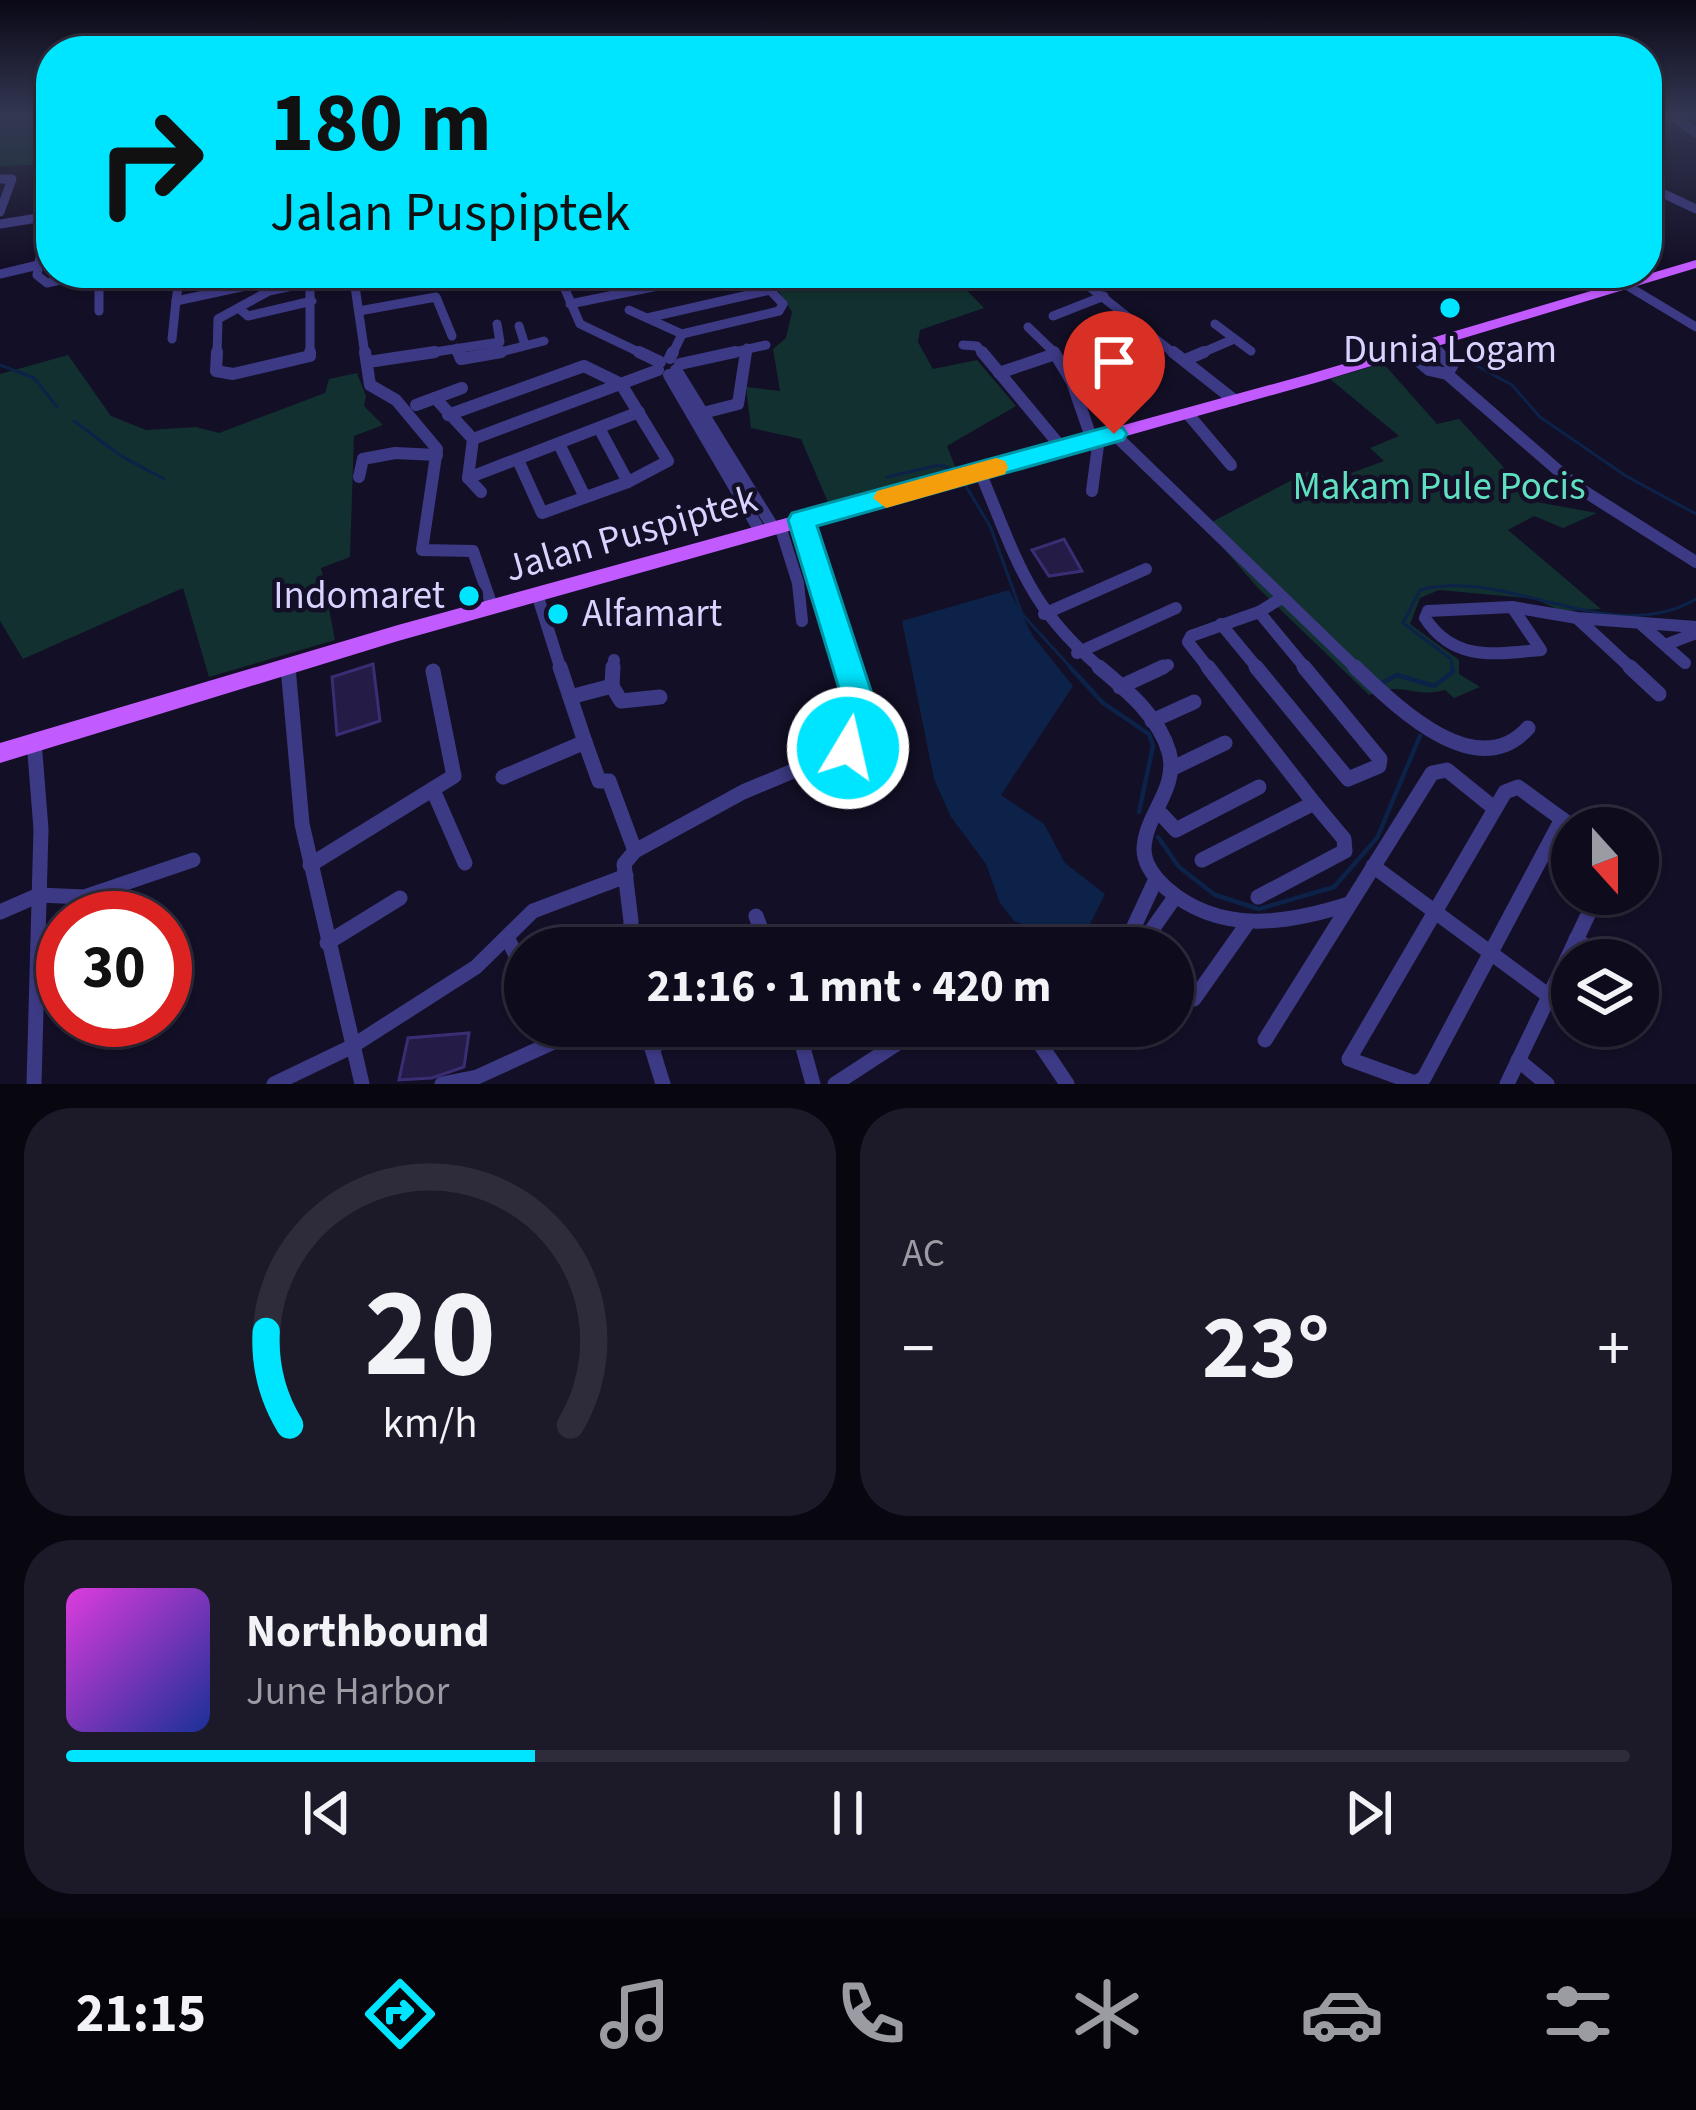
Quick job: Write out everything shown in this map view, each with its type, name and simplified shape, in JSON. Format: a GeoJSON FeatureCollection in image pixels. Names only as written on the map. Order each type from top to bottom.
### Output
{"type":"FeatureCollection","features":[{"type":"Feature","properties":{"kind":"main road","name":"Jalan Puspiptek"},"geometry":{"type":"LineString","coordinates":[[1662,271],[1696,264]]}},
{"type":"Feature","properties":{"kind":"main road","name":"Jalan Puspiptek"},"geometry":{"type":"LineString","coordinates":[[0,753],[493,606],[1188,414],[1616,288]]}},
{"type":"Feature","properties":{"kind":"street"},"geometry":{"type":"LineString","coordinates":[[0,179],[12,179],[1,204]]}},
{"type":"Feature","properties":{"kind":"street"},"geometry":{"type":"LineString","coordinates":[[1662,192],[1696,208]]}},
{"type":"Feature","properties":{"kind":"street"},"geometry":{"type":"LineString","coordinates":[[0,224],[36,218]]}},
{"type":"Feature","properties":{"kind":"street"},"geometry":{"type":"LineString","coordinates":[[0,274],[36,266]]}},
{"type":"Feature","properties":{"kind":"street"},"geometry":{"type":"LineString","coordinates":[[93,288],[100,311]]}},
{"type":"Feature","properties":{"kind":"street"},"geometry":{"type":"LineString","coordinates":[[172,339],[178,288]]}},
{"type":"Feature","properties":{"kind":"street"},"geometry":{"type":"LineString","coordinates":[[176,301],[238,288]]}},
{"type":"Feature","properties":{"kind":"street"},"geometry":{"type":"LineString","coordinates":[[254,288],[242,310],[217,320],[219,373],[310,356],[308,288]]}},
{"type":"Feature","properties":{"kind":"street"},"geometry":{"type":"LineString","coordinates":[[356,288],[370,385],[406,409],[436,447],[422,550],[473,551],[493,606]]}},
{"type":"Feature","properties":{"kind":"street"},"geometry":{"type":"LineString","coordinates":[[564,288],[580,324],[669,366],[703,413],[719,450]]}},
{"type":"Feature","properties":{"kind":"street"},"geometry":{"type":"LineString","coordinates":[[570,304],[648,288]]}},
{"type":"Feature","properties":{"kind":"street"},"geometry":{"type":"LineString","coordinates":[[1093,288],[1234,400]]}},
{"type":"Feature","properties":{"kind":"street"},"geometry":{"type":"LineString","coordinates":[[1631,288],[1696,327]]}},
{"type":"Feature","properties":{"kind":"street"},"geometry":{"type":"LineString","coordinates":[[629,310],[682,334],[779,311],[783,304],[770,290],[647,318]]}},
{"type":"Feature","properties":{"kind":"street"},"geometry":{"type":"LineString","coordinates":[[1053,316],[1104,296]]}},
{"type":"Feature","properties":{"kind":"street"},"geometry":{"type":"LineString","coordinates":[[359,311],[436,297],[460,358],[468,360],[544,341]]}},
{"type":"Feature","properties":{"kind":"street"},"geometry":{"type":"LineString","coordinates":[[242,310],[245,316],[312,301]]}},
{"type":"Feature","properties":{"kind":"street"},"geometry":{"type":"LineString","coordinates":[[368,362],[455,342],[501,342],[497,324]]}},
{"type":"Feature","properties":{"kind":"street"},"geometry":{"type":"LineString","coordinates":[[1215,324],[1251,351]]}},
{"type":"Feature","properties":{"kind":"street"},"geometry":{"type":"LineString","coordinates":[[519,326],[525,345]]}},
{"type":"Feature","properties":{"kind":"street"},"geometry":{"type":"LineString","coordinates":[[1028,327],[1054,354],[1074,386],[1075,406],[1102,437],[1430,734],[1477,744],[1509,744],[1522,738],[1528,728]]}},
{"type":"Feature","properties":{"kind":"street"},"geometry":{"type":"LineString","coordinates":[[669,366],[682,334]]}},
{"type":"Feature","properties":{"kind":"street"},"geometry":{"type":"LineString","coordinates":[[1185,360],[1234,339]]}},
{"type":"Feature","properties":{"kind":"street"},"geometry":{"type":"LineString","coordinates":[[1430,343],[1452,366],[1447,374]]}},
{"type":"Feature","properties":{"kind":"street"},"geometry":{"type":"LineString","coordinates":[[473,439],[669,366],[766,345]]}},
{"type":"Feature","properties":{"kind":"street"},"geometry":{"type":"LineString","coordinates":[[963,345],[976,346],[1062,448]]}},
{"type":"Feature","properties":{"kind":"street"},"geometry":{"type":"LineString","coordinates":[[703,413],[738,404],[747,348]]}},
{"type":"Feature","properties":{"kind":"street"},"geometry":{"type":"LineString","coordinates":[[1406,350],[1429,370],[1447,374],[1576,487],[1696,562]]}},
{"type":"Feature","properties":{"kind":"street"},"geometry":{"type":"LineString","coordinates":[[999,373],[1054,354]]}},
{"type":"Feature","properties":{"kind":"street"},"geometry":{"type":"LineString","coordinates":[[448,415],[581,366],[621,384],[668,461],[628,482],[540,512],[518,460]]}},
{"type":"Feature","properties":{"kind":"street"},"geometry":{"type":"LineString","coordinates":[[669,366],[771,528],[798,583],[802,621]]}},
{"type":"Feature","properties":{"kind":"street"},"geometry":{"type":"LineString","coordinates":[[416,405],[459,383],[472,406]]}},
{"type":"Feature","properties":{"kind":"street"},"geometry":{"type":"LineString","coordinates":[[435,398],[473,439]]}},
{"type":"Feature","properties":{"kind":"street"},"geometry":{"type":"LineString","coordinates":[[468,478],[639,412]]}},
{"type":"Feature","properties":{"kind":"street"},"geometry":{"type":"LineString","coordinates":[[1188,414],[1231,465]]}},
{"type":"Feature","properties":{"kind":"street"},"geometry":{"type":"LineString","coordinates":[[599,428],[628,482]]}},
{"type":"Feature","properties":{"kind":"street"},"geometry":{"type":"LineString","coordinates":[[1092,491],[1102,437]]}},
{"type":"Feature","properties":{"kind":"street"},"geometry":{"type":"LineString","coordinates":[[468,478],[473,439]]}},
{"type":"Feature","properties":{"kind":"street"},"geometry":{"type":"LineString","coordinates":[[560,444],[584,497]]}},
{"type":"Feature","properties":{"kind":"street"},"geometry":{"type":"LineString","coordinates":[[359,477],[364,459],[395,453],[436,455]]}},
{"type":"Feature","properties":{"kind":"street"},"geometry":{"type":"LineString","coordinates":[[980,472],[1044,614],[1078,652],[1120,687],[1166,742],[1171,769],[1161,814],[1144,845],[1146,862],[1156,879],[1175,897],[1219,918],[1246,924],[1303,920],[1349,904]]}},
{"type":"Feature","properties":{"kind":"street"},"geometry":{"type":"LineString","coordinates":[[468,478],[481,492]]}},
{"type":"Feature","properties":{"kind":"street"},"geometry":{"type":"LineString","coordinates":[[628,927],[624,862],[634,851],[709,809],[848,748],[861,737],[863,715],[802,520]]}},
{"type":"Feature","properties":{"kind":"street"},"geometry":{"type":"LineString","coordinates":[[1044,614],[1146,568]]}},
{"type":"Feature","properties":{"kind":"street"},"geometry":{"type":"LineString","coordinates":[[537,594],[599,782],[609,781],[634,851]]}},
{"type":"Feature","properties":{"kind":"street"},"geometry":{"type":"LineString","coordinates":[[1258,898],[1345,851],[1344,838],[1188,642],[1191,636],[1259,613],[1280,599]]}},
{"type":"Feature","properties":{"kind":"street"},"geometry":{"type":"LineString","coordinates":[[1512,607],[1540,650],[1461,654],[1434,636],[1425,618],[1428,611],[1512,607],[1696,630]]}},
{"type":"Feature","properties":{"kind":"street"},"geometry":{"type":"LineString","coordinates":[[1078,652],[1176,608]]}},
{"type":"Feature","properties":{"kind":"street"},"geometry":{"type":"LineString","coordinates":[[1221,624],[1348,779],[1381,764],[1259,613]]}},
{"type":"Feature","properties":{"kind":"street"},"geometry":{"type":"LineString","coordinates":[[1577,618],[1659,694]]}},
{"type":"Feature","properties":{"kind":"street"},"geometry":{"type":"LineString","coordinates":[[1641,624],[1684,663]]}},
{"type":"Feature","properties":{"kind":"street"},"geometry":{"type":"LineString","coordinates":[[1665,645],[1696,630]]}},
{"type":"Feature","properties":{"kind":"street"},"geometry":{"type":"LineString","coordinates":[[614,660],[612,686],[621,701],[660,697]]}},
{"type":"Feature","properties":{"kind":"street"},"geometry":{"type":"LineString","coordinates":[[289,665],[302,824],[362,1084]]}},
{"type":"Feature","properties":{"kind":"street"},"geometry":{"type":"LineString","coordinates":[[1120,687],[1168,665]]}},
{"type":"Feature","properties":{"kind":"street"},"geometry":{"type":"LineString","coordinates":[[310,865],[454,775],[433,671]]}},
{"type":"Feature","properties":{"kind":"street"},"geometry":{"type":"LineString","coordinates":[[570,697],[612,686]]}},
{"type":"Feature","properties":{"kind":"street"},"geometry":{"type":"LineString","coordinates":[[1152,721],[1194,702]]}},
{"type":"Feature","properties":{"kind":"street"},"geometry":{"type":"LineString","coordinates":[[34,741],[40,891]]}},
{"type":"Feature","properties":{"kind":"street"},"geometry":{"type":"LineString","coordinates":[[503,776],[586,742]]}},
{"type":"Feature","properties":{"kind":"street"},"geometry":{"type":"LineString","coordinates":[[1171,769],[1225,743]]}},
{"type":"Feature","properties":{"kind":"street"},"geometry":{"type":"LineString","coordinates":[[1265,1040],[1432,773],[1447,770],[1494,808]]}},
{"type":"Feature","properties":{"kind":"street"},"geometry":{"type":"LineString","coordinates":[[1161,814],[1176,830],[1259,787]]}},
{"type":"Feature","properties":{"kind":"street"},"geometry":{"type":"LineString","coordinates":[[1551,810],[1518,787],[1510,787],[1349,1059],[1415,1083],[1424,1078],[1551,853]]}},
{"type":"Feature","properties":{"kind":"street"},"geometry":{"type":"LineString","coordinates":[[433,790],[465,863]]}},
{"type":"Feature","properties":{"kind":"street"},"geometry":{"type":"LineString","coordinates":[[1202,860],[1314,803]]}},
{"type":"Feature","properties":{"kind":"street"},"geometry":{"type":"LineString","coordinates":[[102,891],[193,860]]}},
{"type":"Feature","properties":{"kind":"street"},"geometry":{"type":"LineString","coordinates":[[1372,866],[1549,996]]}},
{"type":"Feature","properties":{"kind":"street"},"geometry":{"type":"LineString","coordinates":[[521,927],[541,906],[626,876]]}},
{"type":"Feature","properties":{"kind":"street"},"geometry":{"type":"LineString","coordinates":[[1138,927],[1156,879]]}},
{"type":"Feature","properties":{"kind":"street"},"geometry":{"type":"LineString","coordinates":[[0,912],[36,897]]}},
{"type":"Feature","properties":{"kind":"street"},"geometry":{"type":"LineString","coordinates":[[1148,927],[1175,897]]}},
{"type":"Feature","properties":{"kind":"street"},"geometry":{"type":"LineString","coordinates":[[327,944],[400,898]]}},
{"type":"Feature","properties":{"kind":"street"},"geometry":{"type":"LineString","coordinates":[[1576,939],[1588,915]]}},
{"type":"Feature","properties":{"kind":"street"},"geometry":{"type":"LineString","coordinates":[[756,916],[760,927]]}},
{"type":"Feature","properties":{"kind":"street"},"geometry":{"type":"LineString","coordinates":[[1303,920],[1323,945]]}},
{"type":"Feature","properties":{"kind":"street"},"geometry":{"type":"LineString","coordinates":[[1194,999],[1246,924]]}},
{"type":"Feature","properties":{"kind":"street"},"geometry":{"type":"LineString","coordinates":[[274,1084],[352,1047],[476,967],[504,943]]}},
{"type":"Feature","properties":{"kind":"street"},"geometry":{"type":"LineString","coordinates":[[1507,1084],[1551,992]]}},
{"type":"Feature","properties":{"kind":"street"},"geometry":{"type":"LineString","coordinates":[[34,1082],[36,1020]]}},
{"type":"Feature","properties":{"kind":"street"},"geometry":{"type":"LineString","coordinates":[[442,1084],[477,1077],[531,1047]]}},
{"type":"Feature","properties":{"kind":"street"},"geometry":{"type":"LineString","coordinates":[[652,1047],[663,1084]]}},
{"type":"Feature","properties":{"kind":"street"},"geometry":{"type":"LineString","coordinates":[[802,1047],[813,1084]]}},
{"type":"Feature","properties":{"kind":"street"},"geometry":{"type":"LineString","coordinates":[[835,1084],[892,1047]]}},
{"type":"Feature","properties":{"kind":"street"},"geometry":{"type":"LineString","coordinates":[[1042,1047],[1067,1084]]}},
{"type":"Feature","properties":{"kind":"street"},"geometry":{"type":"LineString","coordinates":[[1518,1060],[1547,1084]]}},
{"type":"Feature","properties":{"kind":"green space"},"geometry":{"type":"Polygon","coordinates":[[[777,288],[965,288],[984,308],[920,330],[918,342],[933,369],[977,360],[1016,406],[947,446],[957,471],[830,507],[801,439],[751,428],[746,387],[780,391],[773,349],[786,338],[792,312],[777,288]]]}},
{"type":"Feature","properties":{"kind":"green space"},"geometry":{"type":"Polygon","coordinates":[[[68,355],[111,416],[146,430],[196,427],[219,433],[325,393],[329,379],[357,373],[366,396],[364,406],[383,425],[354,436],[350,557],[321,568],[335,640],[209,677],[183,588],[23,659],[0,621],[0,374],[68,355]]]}},
{"type":"Feature","properties":{"kind":"green space","name":"Makam Pule Pocis"},"geometry":{"type":"Polygon","coordinates":[[[1383,363],[1437,424],[1459,419],[1536,502],[1597,513],[1563,528],[1534,516],[1508,530],[1601,609],[1561,611],[1536,599],[1439,590],[1420,598],[1410,624],[1459,660],[1459,674],[1480,687],[1454,698],[1445,690],[1391,689],[1369,695],[1258,588],[1204,526],[1311,470],[1332,480],[1384,461],[1370,448],[1399,436],[1330,379],[1383,363]]]}},
{"type":"Feature","properties":{"kind":"water"},"geometry":{"type":"Polygon","coordinates":[[[1009,590],[1033,636],[1073,686],[1001,795],[1044,824],[1065,863],[1105,894],[1088,927],[1028,927],[1014,921],[1000,903],[986,864],[951,817],[934,779],[902,621],[1009,590]]]}},
{"type":"Feature","properties":{"kind":"building"},"geometry":{"type":"Polygon","coordinates":[[[1064,539],[1082,571],[1049,576],[1032,550],[1064,539]]]}},
{"type":"Feature","properties":{"kind":"building"},"geometry":{"type":"Polygon","coordinates":[[[373,664],[380,721],[337,735],[332,677],[373,664]]]}},
{"type":"Feature","properties":{"kind":"building"},"geometry":{"type":"Polygon","coordinates":[[[469,1033],[464,1067],[432,1078],[399,1080],[408,1038],[469,1033]]]}},
{"type":"Feature","properties":{"kind":"waterway"},"geometry":{"type":"LineString","coordinates":[[1464,359],[1512,385],[1540,417],[1626,476],[1696,514]]}},
{"type":"Feature","properties":{"kind":"waterway"},"geometry":{"type":"LineString","coordinates":[[0,365],[34,378],[57,407]]}},
{"type":"Feature","properties":{"kind":"waterway"},"geometry":{"type":"LineString","coordinates":[[74,421],[121,456],[164,479]]}},
{"type":"Feature","properties":{"kind":"waterway"},"geometry":{"type":"LineString","coordinates":[[887,477],[939,465],[955,470]]}},
{"type":"Feature","properties":{"kind":"waterway"},"geometry":{"type":"LineString","coordinates":[[964,483],[990,526],[1022,614],[1073,670]]}},
{"type":"Feature","properties":{"kind":"waterway"},"geometry":{"type":"LineString","coordinates":[[1453,670],[1451,659],[1403,623],[1420,590],[1489,589],[1630,615],[1663,612],[1696,599]]}},
{"type":"Feature","properties":{"kind":"waterway"},"geometry":{"type":"LineString","coordinates":[[1070,667],[1103,703],[1149,734],[1153,746],[1139,812]]}},
{"type":"Feature","properties":{"kind":"waterway"},"geometry":{"type":"LineString","coordinates":[[1382,683],[1397,675],[1434,686],[1453,672],[1452,667]]}},
{"type":"Feature","properties":{"kind":"waterway"},"geometry":{"type":"LineString","coordinates":[[1158,837],[1179,867],[1215,895],[1259,909],[1334,887],[1377,838],[1420,736]]}},
{"type":"Feature","properties":{"kind":"slow traffic"},"geometry":{"type":"LineString","coordinates":[[886,498],[996,467]]}},
{"type":"Feature","properties":{"kind":"place","name":"Dunia Logam"},"geometry":{"type":"Point","coordinates":[1450,308]}},
{"type":"Feature","properties":{"kind":"place","name":"Indomaret"},"geometry":{"type":"Point","coordinates":[469,596]}},
{"type":"Feature","properties":{"kind":"place","name":"Alfamart"},"geometry":{"type":"Point","coordinates":[558,614]}},
{"type":"Feature","properties":{"kind":"route"},"geometry":{"type":"LineString","coordinates":[[848,748],[861,737],[863,715],[844,667],[823,580],[802,520],[1114,434]]}}]}
